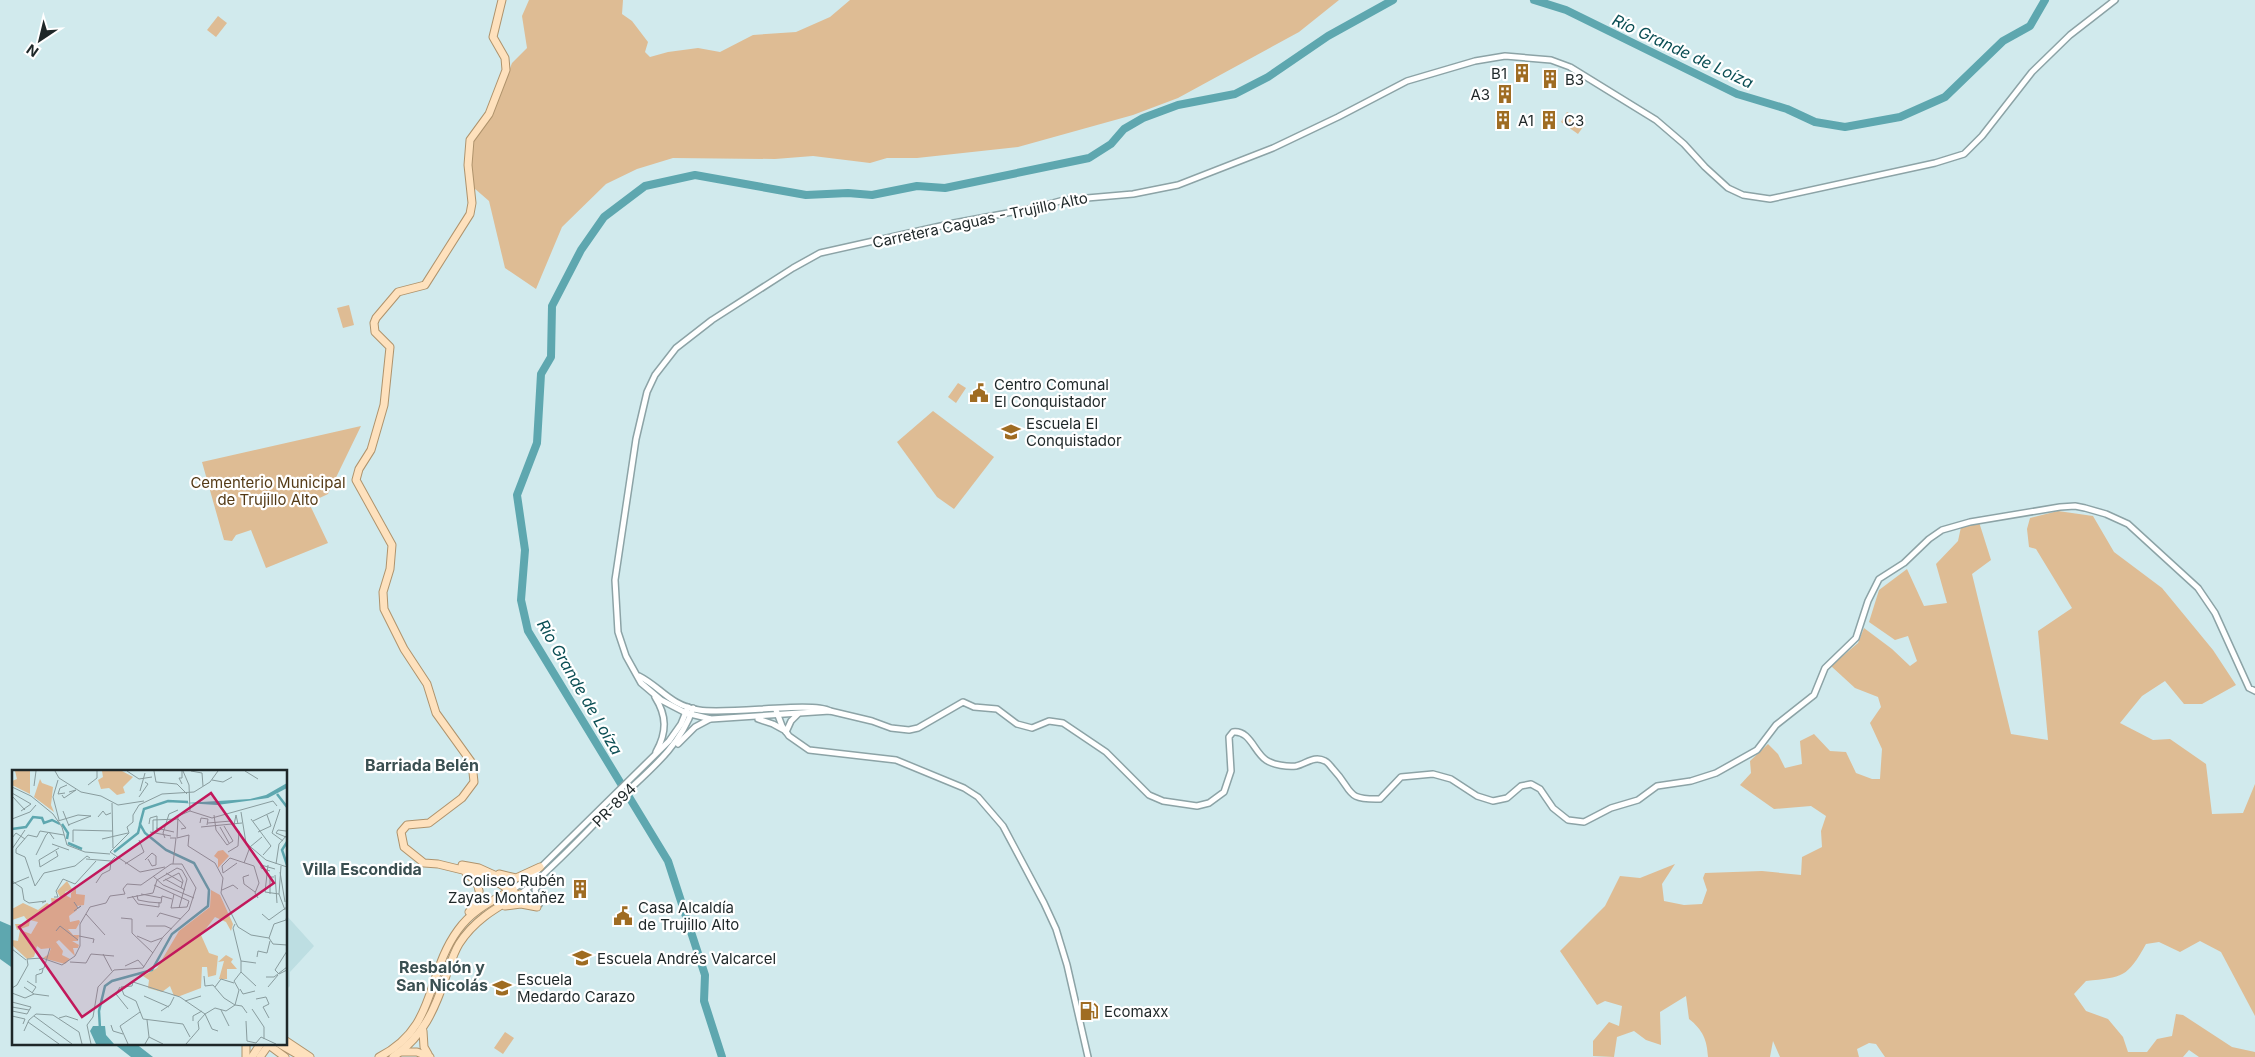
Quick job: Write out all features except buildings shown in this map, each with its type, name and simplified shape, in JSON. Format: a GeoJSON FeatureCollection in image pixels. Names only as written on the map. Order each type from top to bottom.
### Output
{"type":"FeatureCollection","features":[{"type":"Feature","properties":{"kind":"main road"},"geometry":{"type":"LineString","coordinates":[[502,0],[493,36],[505,58],[506,70],[489,114],[470,140],[468,157],[472,203],[470,214],[425,285],[398,292],[376,318],[374,323],[375,332],[390,347],[386,395],[371,450],[359,469],[356,480],[392,545],[390,569],[383,592],[384,609],[404,649],[427,684],[436,713],[474,768],[473,785],[462,798],[429,823],[407,825],[401,832],[404,847],[410,854],[424,863],[492,878],[517,892]]}},
{"type":"Feature","properties":{"kind":"main road"},"geometry":{"type":"LineString","coordinates":[[449,867],[461,865],[516,878],[540,867]]}},
{"type":"Feature","properties":{"kind":"main road"},"geometry":{"type":"LineString","coordinates":[[458,929],[459,923],[478,902],[480,895],[476,881],[461,870]]}},
{"type":"Feature","properties":{"kind":"main road"},"geometry":{"type":"LineString","coordinates":[[495,874],[517,892]]}},
{"type":"Feature","properties":{"kind":"main road"},"geometry":{"type":"LineString","coordinates":[[393,1057],[401,1052],[424,1028],[432,1014],[459,943],[477,921],[517,892]]}},
{"type":"Feature","properties":{"kind":"main road"},"geometry":{"type":"LineString","coordinates":[[379,1057],[400,1043],[419,1020],[429,1000],[443,956],[458,929],[482,907],[517,892]]}},
{"type":"Feature","properties":{"kind":"main road"},"geometry":{"type":"LineString","coordinates":[[491,911],[496,911],[513,904],[538,905]]}},
{"type":"Feature","properties":{"kind":"main road"},"geometry":{"type":"LineString","coordinates":[[424,1028],[422,1040],[429,1056]]}},
{"type":"Feature","properties":{"kind":"main road"},"geometry":{"type":"LineString","coordinates":[[288,1042],[310,1057]]}},
{"type":"Feature","properties":{"kind":"main road"},"geometry":{"type":"LineString","coordinates":[[246,1044],[246,1057]]}},
{"type":"Feature","properties":{"kind":"main road"},"geometry":{"type":"LineString","coordinates":[[252,1057],[266,1044]]}},
{"type":"Feature","properties":{"kind":"main road"},"geometry":{"type":"LineString","coordinates":[[260,1057],[266,1044]]}},
{"type":"Feature","properties":{"kind":"main road"},"geometry":{"type":"LineString","coordinates":[[266,1044],[285,1057]]}},
{"type":"Feature","properties":{"kind":"main road"},"geometry":{"type":"LineString","coordinates":[[280,1044],[302,1057]]}},
{"type":"Feature","properties":{"kind":"main road"},"geometry":{"type":"LineString","coordinates":[[401,1052],[417,1052],[429,1056]]}},
{"type":"Feature","properties":{"kind":"street","name":"Carretera Caguas - Trujillo Alto"},"geometry":{"type":"LineString","coordinates":[[830,711],[809,707],[753,718],[711,718],[688,714],[671,706],[651,692],[641,682],[626,656],[618,632],[615,580],[636,439],[647,392],[655,375],[676,348],[712,320],[820,253],[1064,200],[1133,194],[1178,184],[1273,148],[1407,81],[1475,61],[1505,56],[1551,60],[1570,67],[1656,120],[1684,144],[1728,188],[1743,196],[1770,199],[1935,163],[1964,154],[1982,136],[2032,72],[2070,35],[2115,0]]}},
{"type":"Feature","properties":{"kind":"street"},"geometry":{"type":"LineString","coordinates":[[786,732],[777,713],[830,711],[872,721],[891,728],[909,730],[918,728],[963,702],[974,707],[997,708],[1017,724],[1032,728],[1049,721],[1063,723],[1106,752],[1149,795],[1163,801],[1197,806],[1209,803],[1224,792],[1231,771],[1229,737],[1236,731],[1243,733],[1265,760],[1274,764],[1296,766],[1312,759],[1325,761],[1337,773],[1350,794],[1364,800],[1380,799],[1401,777],[1433,774],[1451,779],[1477,796],[1493,801],[1507,798],[1521,786],[1530,784],[1540,789],[1553,808],[1568,820],[1584,822],[1611,808],[1638,800],[1657,786],[1691,781],[1716,773],[1757,750],[1776,725],[1814,695],[1825,668],[1856,638],[1868,601],[1879,579],[1904,563],[1942,530],[1970,522],[2075,506],[2106,514],[2128,524],[2198,588],[2215,613],[2249,688],[2255,691]]}},
{"type":"Feature","properties":{"kind":"street","name":"Carretera Caguas - Trujillo Alto"},"geometry":{"type":"LineString","coordinates":[[639,676],[662,694],[690,708],[726,712],[777,713]]}},
{"type":"Feature","properties":{"kind":"street"},"geometry":{"type":"LineString","coordinates":[[651,692],[660,706],[665,724],[664,736],[654,754]]}},
{"type":"Feature","properties":{"kind":"street","name":"PR-894"},"geometry":{"type":"LineString","coordinates":[[517,892],[545,874],[660,760],[671,748],[690,708]]}},
{"type":"Feature","properties":{"kind":"street"},"geometry":{"type":"LineString","coordinates":[[786,732],[791,721],[798,713]]}},
{"type":"Feature","properties":{"kind":"street","name":"PR-894"},"geometry":{"type":"LineString","coordinates":[[517,892],[673,736],[688,714]]}},
{"type":"Feature","properties":{"kind":"street"},"geometry":{"type":"LineString","coordinates":[[671,748],[695,727],[711,718]]}},
{"type":"Feature","properties":{"kind":"street"},"geometry":{"type":"LineString","coordinates":[[753,718],[773,724],[810,750],[896,760],[964,788],[978,797],[1003,826],[1056,929],[1067,965],[1088,1057]]}},
{"type":"Feature","properties":{"kind":"street"},"geometry":{"type":"LineString","coordinates":[[538,905],[536,890],[545,874]]}},
{"type":"Feature","properties":{"kind":"shaded area"},"geometry":{"type":"Polygon","coordinates":[[[288,917],[314,946],[290,972],[290,986],[288,988],[288,917]]]}},
{"type":"Feature","properties":{"kind":"green space"},"geometry":{"type":"Polygon","coordinates":[[[529,0],[623,0],[622,14],[632,21],[648,42],[645,52],[650,57],[668,52],[698,48],[720,52],[753,35],[796,32],[830,17],[850,0],[1339,0],[1299,32],[1178,98],[1133,115],[1018,147],[917,158],[887,158],[870,163],[813,156],[775,159],[673,158],[637,169],[606,184],[562,227],[536,289],[505,268],[489,201],[474,188],[470,145],[492,115],[512,63],[527,48],[522,16],[529,0]]]}},
{"type":"Feature","properties":{"kind":"green space"},"geometry":{"type":"Polygon","coordinates":[[[218,16],[227,23],[216,37],[207,30],[218,16]]]}},
{"type":"Feature","properties":{"kind":"green space"},"geometry":{"type":"Polygon","coordinates":[[[1567,112],[1585,124],[1578,134],[1561,122],[1567,112]]]}},
{"type":"Feature","properties":{"kind":"green space"},"geometry":{"type":"Polygon","coordinates":[[[349,305],[354,325],[343,328],[337,308],[349,305]]]}},
{"type":"Feature","properties":{"kind":"green space"},"geometry":{"type":"Polygon","coordinates":[[[958,383],[966,388],[956,403],[948,397],[958,383]]]}},
{"type":"Feature","properties":{"kind":"green space"},"geometry":{"type":"Polygon","coordinates":[[[933,411],[994,457],[954,509],[937,497],[897,442],[933,411]]]}},
{"type":"Feature","properties":{"kind":"green space","name":"Cementerio Municipal de Trujillo Alto"},"geometry":{"type":"Polygon","coordinates":[[[361,426],[328,494],[309,503],[328,543],[266,568],[251,530],[236,535],[232,541],[224,540],[202,462],[361,426]]]}},
{"type":"Feature","properties":{"kind":"green space"},"geometry":{"type":"Polygon","coordinates":[[[2058,511],[2093,516],[2114,552],[2162,588],[2213,650],[2236,685],[2202,704],[2184,704],[2165,681],[2142,696],[2120,723],[2153,740],[2170,739],[2206,764],[2212,814],[2243,813],[2255,784],[2255,1016],[2221,952],[2200,941],[2180,952],[2159,942],[2146,944],[2134,964],[2123,974],[2086,981],[2074,994],[2086,1011],[2108,1019],[2123,1037],[2128,1052],[2147,1052],[2157,1039],[2172,1036],[2176,1014],[2183,1015],[2232,1047],[2255,1052],[2255,1057],[2199,1057],[2189,1050],[2183,1057],[1885,1057],[1876,1044],[1869,1043],[1857,1049],[1859,1057],[1780,1057],[1773,1041],[1770,1057],[1708,1057],[1707,1045],[1703,1036],[1698,1027],[1689,1019],[1686,996],[1660,1012],[1661,1045],[1646,1040],[1634,1031],[1617,1037],[1614,1057],[1593,1056],[1593,1041],[1609,1022],[1619,1026],[1622,1006],[1605,1001],[1597,1005],[1560,951],[1605,906],[1620,876],[1640,878],[1675,864],[1662,884],[1664,901],[1684,905],[1702,904],[1707,890],[1703,878],[1705,873],[1762,871],[1801,875],[1802,857],[1822,847],[1821,831],[1826,816],[1811,806],[1774,809],[1740,785],[1751,773],[1750,761],[1768,744],[1778,754],[1785,768],[1802,764],[1800,741],[1814,734],[1830,751],[1846,752],[1856,773],[1872,779],[1880,779],[1882,749],[1870,723],[1881,707],[1878,697],[1855,688],[1831,666],[1858,643],[1864,628],[1892,649],[1910,666],[1917,661],[1908,636],[1895,640],[1869,622],[1879,590],[1907,569],[1924,606],[1947,603],[1936,564],[1958,541],[1961,527],[1979,522],[1991,560],[1972,574],[2011,734],[2048,740],[2038,631],[2072,608],[2036,549],[2029,547],[2027,529],[2030,518],[2058,511]]]}},
{"type":"Feature","properties":{"kind":"green space"},"geometry":{"type":"Polygon","coordinates":[[[505,1032],[514,1038],[503,1054],[494,1048],[505,1032]]]}},
{"type":"Feature","properties":{"kind":"water"},"geometry":{"type":"Polygon","coordinates":[[[0,921],[12,926],[12,968],[0,959],[0,921]]]}},
{"type":"Feature","properties":{"kind":"water"},"geometry":{"type":"Polygon","coordinates":[[[114,1044],[136,1044],[153,1057],[131,1057],[114,1044]]]}},
{"type":"Feature","properties":{"kind":"waterway","name":"Río Grande de Loíza"},"geometry":{"type":"LineString","coordinates":[[722,1057],[704,1001],[705,975],[668,861],[528,631],[521,600],[525,550],[517,495],[537,443],[541,374],[551,357],[552,306],[581,250],[604,217],[645,186],[695,175],[806,195],[848,193],[872,195],[917,186],[945,188],[1089,158],[1111,144],[1124,129],[1143,118],[1178,105],[1235,94],[1268,77],[1328,36],[1393,0]]}},
{"type":"Feature","properties":{"kind":"waterway","name":"Río Grande de Loíza"},"geometry":{"type":"LineString","coordinates":[[1534,0],[1566,10],[1737,94],[1787,109],[1815,122],[1845,127],[1900,117],[1945,97],[2003,41],[2030,26],[2045,0]]}},
{"type":"Feature","properties":{"kind":"place","name":"B1"},"geometry":{"type":"Point","coordinates":[1522,73]}},
{"type":"Feature","properties":{"kind":"place","name":"B3"},"geometry":{"type":"Point","coordinates":[1550,79]}},
{"type":"Feature","properties":{"kind":"place","name":"A3"},"geometry":{"type":"Point","coordinates":[1505,94]}},
{"type":"Feature","properties":{"kind":"place","name":"A1"},"geometry":{"type":"Point","coordinates":[1503,120]}},
{"type":"Feature","properties":{"kind":"place","name":"C3"},"geometry":{"type":"Point","coordinates":[1549,120]}},
{"type":"Feature","properties":{"kind":"place","name":"Centro Comunal El Conquistador"},"geometry":{"type":"Point","coordinates":[979,393]}},
{"type":"Feature","properties":{"kind":"place","name":"Escuela El Conquistador"},"geometry":{"type":"Point","coordinates":[1011,432]}},
{"type":"Feature","properties":{"kind":"place","name":"Coliseo Rubén Zayas Montañez"},"geometry":{"type":"Point","coordinates":[580,889]}},
{"type":"Feature","properties":{"kind":"place","name":"Casa Alcaldía de Trujillo Alto"},"geometry":{"type":"Point","coordinates":[623,916]}},
{"type":"Feature","properties":{"kind":"place","name":"Escuela Andrés Valcarcel"},"geometry":{"type":"Point","coordinates":[582,958]}},
{"type":"Feature","properties":{"kind":"place","name":"Escuela Medardo Carazo"},"geometry":{"type":"Point","coordinates":[502,988]}},
{"type":"Feature","properties":{"kind":"place","name":"Ecomaxx"},"geometry":{"type":"Point","coordinates":[1089,1011]}},
{"type":"Feature","properties":{"kind":"district","name":"Barriada Belén"},"geometry":{"type":"Point","coordinates":[422,765]}},
{"type":"Feature","properties":{"kind":"district","name":"Villa Escondida"},"geometry":{"type":"Point","coordinates":[362,869]}},
{"type":"Feature","properties":{"kind":"district","name":"Resbalón y San Nicolás"},"geometry":{"type":"Point","coordinates":[442,976]}}]}
